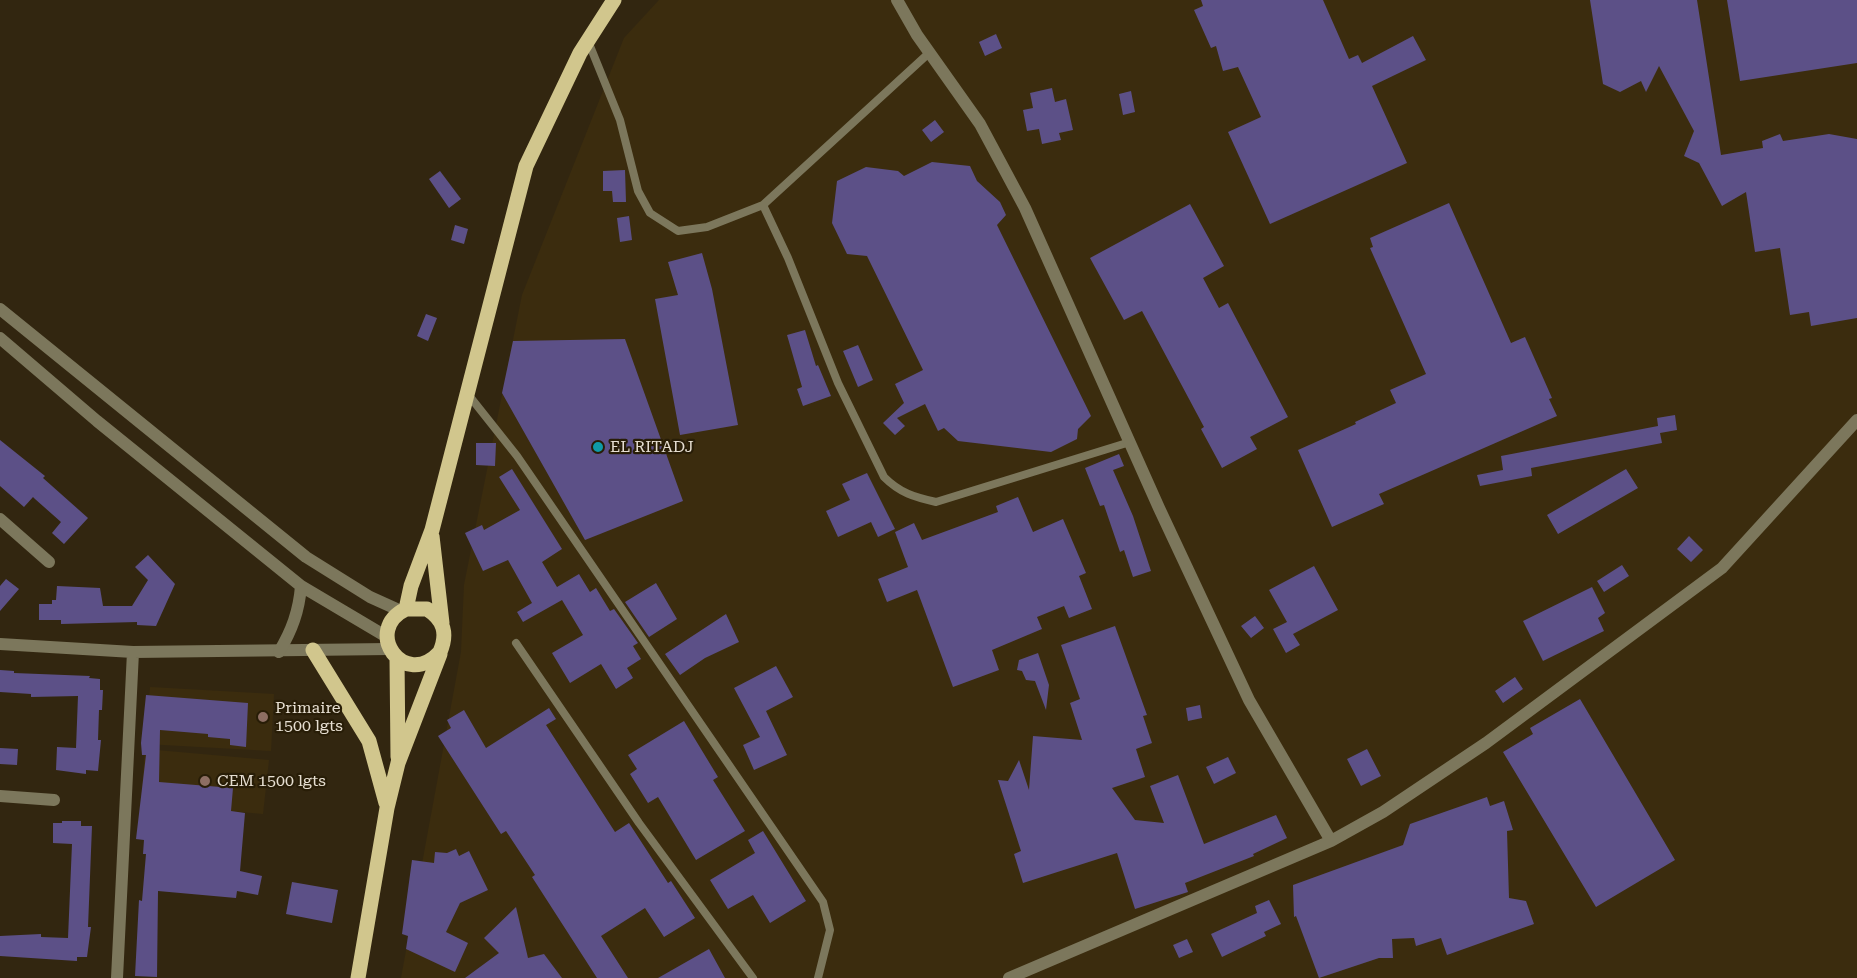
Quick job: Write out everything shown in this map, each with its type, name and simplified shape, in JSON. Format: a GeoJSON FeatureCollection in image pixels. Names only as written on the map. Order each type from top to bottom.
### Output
{"type":"FeatureCollection","features":[{"type":"Feature","properties":{"kind":"main road"},"geometry":{"type":"LineString","coordinates":[[398,763],[388,627],[404,610],[432,530],[526,166],[588,40],[614,0]]}},
{"type":"Feature","properties":{"kind":"main road"},"geometry":{"type":"LineString","coordinates":[[358,978],[387,808],[398,763],[445,633],[434,575],[432,530]]}},
{"type":"Feature","properties":{"kind":"main road"},"geometry":{"type":"LineString","coordinates":[[404,610],[426,609],[442,623]]}},
{"type":"Feature","properties":{"kind":"main road"},"geometry":{"type":"LineString","coordinates":[[391,648],[405,663],[425,664],[440,652]]}},
{"type":"Feature","properties":{"kind":"main road"},"geometry":{"type":"LineString","coordinates":[[313,650],[369,741],[387,808]]}},
{"type":"Feature","properties":{"kind":"street"},"geometry":{"type":"LineString","coordinates":[[897,0],[929,53],[980,124],[1025,208],[1249,700],[1331,841]]}},
{"type":"Feature","properties":{"kind":"street"},"geometry":{"type":"LineString","coordinates":[[0,309],[306,557],[370,597],[404,610]]}},
{"type":"Feature","properties":{"kind":"street"},"geometry":{"type":"LineString","coordinates":[[0,338],[97,421],[301,586],[391,648]]}},
{"type":"Feature","properties":{"kind":"street"},"geometry":{"type":"LineString","coordinates":[[1009,978],[1331,841],[1383,812],[1486,743],[1722,568],[1857,420]]}},
{"type":"Feature","properties":{"kind":"street"},"geometry":{"type":"LineString","coordinates":[[0,519],[49,562]]}},
{"type":"Feature","properties":{"kind":"street"},"geometry":{"type":"LineString","coordinates":[[279,652],[293,628],[300,605],[301,586]]}},
{"type":"Feature","properties":{"kind":"street"},"geometry":{"type":"LineString","coordinates":[[0,644],[134,652],[279,652],[391,648]]}},
{"type":"Feature","properties":{"kind":"street"},"geometry":{"type":"LineString","coordinates":[[117,978],[134,652]]}},
{"type":"Feature","properties":{"kind":"street"},"geometry":{"type":"LineString","coordinates":[[0,796],[54,800]]}},
{"type":"Feature","properties":{"kind":"lane"},"geometry":{"type":"LineString","coordinates":[[588,40],[620,120],[638,190],[651,213],[663,224],[678,231],[707,228],[763,205],[929,53]]}},
{"type":"Feature","properties":{"kind":"lane"},"geometry":{"type":"LineString","coordinates":[[763,205],[788,258],[838,383],[884,477],[895,488],[909,496],[936,502],[1130,442]]}},
{"type":"Feature","properties":{"kind":"lane"},"geometry":{"type":"LineString","coordinates":[[467,393],[518,456],[823,902],[830,930],[818,978]]}},
{"type":"Feature","properties":{"kind":"lane"},"geometry":{"type":"LineString","coordinates":[[516,643],[639,824],[753,978]]}},
{"type":"Feature","properties":{"kind":"shaded area"},"geometry":{"type":"Polygon","coordinates":[[[659,0],[1857,0],[1857,978],[401,978],[461,652],[464,585],[522,295],[624,38],[659,0]]]}},
{"type":"Feature","properties":{"kind":"shaded area"},"geometry":{"type":"Polygon","coordinates":[[[150,687],[274,694],[271,751],[146,744],[150,687]]]}},
{"type":"Feature","properties":{"kind":"shaded area","name":"CEM 1500 lgts"},"geometry":{"type":"Polygon","coordinates":[[[145,749],[269,760],[263,814],[141,803],[145,749]]]}},
{"type":"Feature","properties":{"kind":"building"},"geometry":{"type":"Polygon","coordinates":[[[1201,0],[1323,0],[1349,59],[1358,55],[1362,63],[1413,36],[1426,60],[1372,86],[1407,163],[1270,224],[1228,132],[1261,117],[1238,67],[1223,71],[1216,46],[1211,48],[1194,10],[1203,6],[1201,0]]]}},
{"type":"Feature","properties":{"kind":"building"},"geometry":{"type":"Polygon","coordinates":[[[1590,0],[1697,0],[1721,155],[1763,148],[1762,141],[1780,134],[1783,141],[1829,134],[1857,139],[1857,318],[1811,326],[1809,312],[1790,315],[1780,248],[1755,252],[1746,192],[1722,206],[1699,163],[1684,156],[1694,131],[1659,66],[1646,92],[1641,81],[1620,92],[1603,84],[1590,0]]]}},
{"type":"Feature","properties":{"kind":"building"},"geometry":{"type":"Polygon","coordinates":[[[1727,0],[1857,0],[1857,63],[1740,81],[1727,0]]]}},
{"type":"Feature","properties":{"kind":"building"},"geometry":{"type":"Polygon","coordinates":[[[996,34],[1002,48],[985,56],[979,42],[996,34]]]}},
{"type":"Feature","properties":{"kind":"building"},"geometry":{"type":"Polygon","coordinates":[[[1052,88],[1055,102],[1066,99],[1073,130],[1059,133],[1061,140],[1042,144],[1039,129],[1027,131],[1023,110],[1033,108],[1030,93],[1052,88]]]}},
{"type":"Feature","properties":{"kind":"building"},"geometry":{"type":"Polygon","coordinates":[[[1131,91],[1135,112],[1123,115],[1119,94],[1131,91]]]}},
{"type":"Feature","properties":{"kind":"building"},"geometry":{"type":"Polygon","coordinates":[[[935,120],[944,132],[931,142],[922,130],[935,120]]]}},
{"type":"Feature","properties":{"kind":"building"},"geometry":{"type":"Polygon","coordinates":[[[932,162],[970,166],[977,181],[1000,202],[1006,215],[997,225],[1091,416],[1078,429],[1077,439],[1051,452],[958,441],[944,428],[938,431],[925,404],[897,418],[905,426],[895,435],[883,423],[904,403],[895,384],[923,370],[867,256],[847,254],[832,223],[837,181],[866,167],[898,171],[904,176],[932,162]]]}},
{"type":"Feature","properties":{"kind":"building"},"geometry":{"type":"Polygon","coordinates":[[[625,170],[626,202],[613,202],[612,191],[603,191],[603,171],[625,170]]]}},
{"type":"Feature","properties":{"kind":"building"},"geometry":{"type":"Polygon","coordinates":[[[440,171],[461,199],[449,208],[429,179],[440,171]]]}},
{"type":"Feature","properties":{"kind":"building"},"geometry":{"type":"Polygon","coordinates":[[[1449,203],[1511,343],[1525,337],[1552,398],[1549,399],[1557,416],[1379,494],[1384,504],[1332,527],[1298,450],[1396,403],[1390,390],[1426,374],[1370,248],[1373,247],[1370,238],[1449,203]]]}},
{"type":"Feature","properties":{"kind":"building"},"geometry":{"type":"Polygon","coordinates":[[[1190,204],[1224,266],[1203,278],[1219,308],[1228,303],[1288,417],[1250,437],[1257,449],[1222,468],[1201,429],[1204,427],[1142,311],[1124,320],[1090,258],[1190,204]]]}},
{"type":"Feature","properties":{"kind":"building"},"geometry":{"type":"Polygon","coordinates":[[[629,216],[632,240],[620,242],[617,218],[629,216]]]}},
{"type":"Feature","properties":{"kind":"building"},"geometry":{"type":"Polygon","coordinates":[[[455,225],[468,229],[464,244],[451,240],[455,225]]]}},
{"type":"Feature","properties":{"kind":"building"},"geometry":{"type":"Polygon","coordinates":[[[702,253],[712,289],[738,425],[680,435],[655,299],[678,295],[668,262],[702,253]]]}},
{"type":"Feature","properties":{"kind":"building"},"geometry":{"type":"Polygon","coordinates":[[[426,314],[437,318],[428,341],[417,336],[426,314]]]}},
{"type":"Feature","properties":{"kind":"building"},"geometry":{"type":"Polygon","coordinates":[[[805,330],[816,366],[818,365],[831,396],[803,406],[797,389],[802,387],[787,335],[805,330]]]}},
{"type":"Feature","properties":{"kind":"building","name":"EL RITADJ"},"geometry":{"type":"Polygon","coordinates":[[[625,339],[683,501],[585,540],[502,393],[513,341],[625,339]]]}},
{"type":"Feature","properties":{"kind":"building"},"geometry":{"type":"Polygon","coordinates":[[[858,345],[873,380],[858,387],[843,351],[858,345]]]}},
{"type":"Feature","properties":{"kind":"building"},"geometry":{"type":"Polygon","coordinates":[[[1675,415],[1677,430],[1660,433],[1662,443],[1531,468],[1532,476],[1480,486],[1477,475],[1503,470],[1501,456],[1658,426],[1657,418],[1675,415]]]}},
{"type":"Feature","properties":{"kind":"building"},"geometry":{"type":"Polygon","coordinates":[[[0,440],[45,476],[43,478],[88,518],[64,544],[52,533],[61,522],[33,497],[24,507],[0,486],[0,440]]]}},
{"type":"Feature","properties":{"kind":"building"},"geometry":{"type":"Polygon","coordinates":[[[476,443],[496,443],[495,466],[476,465],[476,443]]]}},
{"type":"Feature","properties":{"kind":"building"},"geometry":{"type":"Polygon","coordinates":[[[1119,454],[1124,466],[1113,470],[1133,516],[1151,571],[1133,577],[1124,550],[1120,552],[1104,505],[1100,506],[1085,468],[1119,454]]]}},
{"type":"Feature","properties":{"kind":"building"},"geometry":{"type":"Polygon","coordinates":[[[512,469],[562,549],[542,562],[557,587],[579,574],[590,592],[596,588],[610,611],[614,609],[638,643],[633,646],[641,659],[627,668],[633,678],[616,689],[601,664],[570,683],[552,653],[583,635],[562,600],[523,622],[517,612],[532,603],[508,560],[483,571],[465,533],[482,525],[484,530],[520,510],[499,477],[512,469]]]}},
{"type":"Feature","properties":{"kind":"building"},"geometry":{"type":"Polygon","coordinates":[[[1626,469],[1638,488],[1558,534],[1547,515],[1626,469]]]}},
{"type":"Feature","properties":{"kind":"building"},"geometry":{"type":"Polygon","coordinates":[[[867,473],[895,529],[878,537],[871,522],[838,537],[826,511],[850,500],[842,484],[867,473]]]}},
{"type":"Feature","properties":{"kind":"building"},"geometry":{"type":"Polygon","coordinates":[[[1018,497],[1033,532],[1063,519],[1086,573],[1079,576],[1092,609],[1069,618],[1064,606],[1037,617],[1042,629],[992,650],[999,670],[953,687],[917,590],[887,602],[878,579],[908,567],[895,532],[914,523],[922,540],[998,512],[996,506],[1018,497]]]}},
{"type":"Feature","properties":{"kind":"building"},"geometry":{"type":"Polygon","coordinates":[[[1689,536],[1703,550],[1691,562],[1677,549],[1689,536]]]}},
{"type":"Feature","properties":{"kind":"building"},"geometry":{"type":"Polygon","coordinates":[[[148,555],[175,584],[156,626],[137,625],[137,622],[61,624],[61,620],[39,620],[39,604],[52,604],[52,600],[56,600],[57,586],[100,588],[103,606],[132,606],[148,580],[135,567],[148,555]]]}},
{"type":"Feature","properties":{"kind":"building"},"geometry":{"type":"Polygon","coordinates":[[[1622,565],[1629,576],[1604,592],[1597,581],[1622,565]]]}},
{"type":"Feature","properties":{"kind":"building"},"geometry":{"type":"Polygon","coordinates":[[[1314,566],[1338,610],[1293,634],[1300,645],[1286,653],[1273,629],[1287,622],[1269,590],[1314,566]]]}},
{"type":"Feature","properties":{"kind":"building"},"geometry":{"type":"Polygon","coordinates":[[[6,579],[19,589],[0,611],[0,586],[6,579]]]}},
{"type":"Feature","properties":{"kind":"building"},"geometry":{"type":"Polygon","coordinates":[[[656,583],[677,619],[649,637],[625,602],[656,583]]]}},
{"type":"Feature","properties":{"kind":"building"},"geometry":{"type":"Polygon","coordinates":[[[1592,587],[1605,613],[1598,618],[1604,631],[1543,661],[1523,621],[1592,587]]]}},
{"type":"Feature","properties":{"kind":"building"},"geometry":{"type":"Polygon","coordinates":[[[726,614],[739,642],[705,658],[680,675],[665,654],[726,614]]]}},
{"type":"Feature","properties":{"kind":"building"},"geometry":{"type":"Polygon","coordinates":[[[1255,616],[1264,628],[1251,638],[1241,626],[1255,616]]]}},
{"type":"Feature","properties":{"kind":"building"},"geometry":{"type":"Polygon","coordinates":[[[1115,626],[1147,715],[1143,716],[1152,743],[1136,749],[1145,777],[1112,788],[1135,820],[1164,823],[1150,786],[1178,775],[1204,844],[1276,815],[1287,838],[1253,854],[1254,856],[1185,883],[1188,892],[1135,909],[1117,853],[1023,883],[1014,854],[1021,851],[998,780],[1008,781],[1019,760],[1029,790],[1033,736],[1082,740],[1070,703],[1080,699],[1061,645],[1115,626]]]}},
{"type":"Feature","properties":{"kind":"building"},"geometry":{"type":"Polygon","coordinates":[[[1038,653],[1049,685],[1046,710],[1035,681],[1026,680],[1022,671],[1017,670],[1019,660],[1038,653]]]}},
{"type":"Feature","properties":{"kind":"building"},"geometry":{"type":"Polygon","coordinates":[[[776,666],[793,697],[766,711],[787,755],[754,770],[743,745],[760,737],[734,688],[776,666]]]}},
{"type":"Feature","properties":{"kind":"building"},"geometry":{"type":"Polygon","coordinates":[[[0,670],[14,671],[14,673],[90,676],[89,678],[100,679],[100,690],[103,690],[102,710],[99,710],[98,740],[101,740],[98,771],[86,770],[86,774],[56,770],[57,747],[76,748],[78,696],[31,697],[31,694],[0,692],[0,670]]]}},
{"type":"Feature","properties":{"kind":"building"},"geometry":{"type":"Polygon","coordinates":[[[1515,677],[1523,689],[1503,703],[1495,691],[1515,677]]]}},
{"type":"Feature","properties":{"kind":"building"},"geometry":{"type":"Polygon","coordinates":[[[146,695],[248,703],[246,747],[230,745],[230,739],[208,737],[208,734],[160,730],[159,782],[233,788],[231,811],[245,813],[240,871],[262,876],[258,895],[237,891],[236,898],[158,891],[157,977],[135,976],[139,900],[142,901],[146,854],[143,854],[144,840],[136,839],[146,755],[142,755],[141,743],[146,695]]]}},
{"type":"Feature","properties":{"kind":"building"},"geometry":{"type":"Polygon","coordinates":[[[1580,699],[1675,860],[1596,907],[1503,752],[1533,734],[1530,728],[1580,699]]]}},
{"type":"Feature","properties":{"kind":"building"},"geometry":{"type":"Polygon","coordinates":[[[1200,705],[1202,718],[1188,721],[1186,708],[1200,705]]]}},
{"type":"Feature","properties":{"kind":"building"},"geometry":{"type":"Polygon","coordinates":[[[549,708],[556,719],[546,725],[615,832],[629,823],[668,883],[671,881],[695,918],[664,937],[645,908],[601,936],[628,978],[597,978],[532,877],[535,875],[506,831],[501,834],[438,736],[451,728],[447,720],[464,710],[486,748],[549,708]]]}},
{"type":"Feature","properties":{"kind":"building"},"geometry":{"type":"Polygon","coordinates":[[[684,721],[718,777],[713,780],[745,831],[696,860],[658,797],[648,803],[630,774],[637,769],[628,755],[684,721]]]}},
{"type":"Feature","properties":{"kind":"building"},"geometry":{"type":"Polygon","coordinates":[[[0,748],[18,749],[17,765],[0,764],[0,748]]]}},
{"type":"Feature","properties":{"kind":"building"},"geometry":{"type":"Polygon","coordinates":[[[1367,749],[1381,776],[1361,786],[1347,759],[1367,749]]]}},
{"type":"Feature","properties":{"kind":"building"},"geometry":{"type":"Polygon","coordinates":[[[1228,757],[1236,773],[1214,784],[1206,767],[1228,757]]]}},
{"type":"Feature","properties":{"kind":"building"},"geometry":{"type":"Polygon","coordinates":[[[1487,797],[1490,806],[1504,801],[1513,830],[1507,831],[1509,898],[1526,901],[1534,924],[1447,955],[1441,938],[1416,946],[1414,938],[1392,939],[1393,958],[1379,958],[1319,978],[1296,916],[1294,917],[1293,885],[1403,845],[1410,824],[1487,797]]]}},
{"type":"Feature","properties":{"kind":"building"},"geometry":{"type":"Polygon","coordinates":[[[62,821],[81,821],[81,826],[92,826],[88,927],[91,927],[87,957],[77,957],[77,961],[0,956],[0,936],[41,934],[41,937],[68,938],[72,844],[53,843],[53,823],[62,823],[62,821]]]}},
{"type":"Feature","properties":{"kind":"building"},"geometry":{"type":"Polygon","coordinates":[[[763,831],[806,901],[770,923],[753,895],[728,909],[710,880],[755,853],[748,840],[763,831]]]}},
{"type":"Feature","properties":{"kind":"building"},"geometry":{"type":"Polygon","coordinates":[[[456,849],[459,856],[469,851],[488,890],[460,903],[446,932],[468,943],[455,972],[406,949],[408,936],[402,934],[412,860],[434,863],[435,852],[447,853],[456,849]]]}},
{"type":"Feature","properties":{"kind":"building"},"geometry":{"type":"Polygon","coordinates":[[[292,882],[338,890],[332,923],[286,914],[292,882]]]}},
{"type":"Feature","properties":{"kind":"building"},"geometry":{"type":"Polygon","coordinates":[[[1269,900],[1281,924],[1264,932],[1266,936],[1222,957],[1211,934],[1257,913],[1255,906],[1269,900]]]}},
{"type":"Feature","properties":{"kind":"building"},"geometry":{"type":"Polygon","coordinates":[[[516,907],[528,958],[544,954],[562,978],[465,978],[499,953],[484,938],[516,907]]]}},
{"type":"Feature","properties":{"kind":"building"},"geometry":{"type":"Polygon","coordinates":[[[1187,939],[1193,952],[1179,958],[1173,945],[1187,939]]]}},
{"type":"Feature","properties":{"kind":"building"},"geometry":{"type":"Polygon","coordinates":[[[709,949],[725,978],[658,978],[709,949]]]}},
{"type":"Feature","properties":{"kind":"place","name":"EL RITADJ"},"geometry":{"type":"Point","coordinates":[598,447]}},
{"type":"Feature","properties":{"kind":"place","name":"Primaire 1500 lgts"},"geometry":{"type":"Point","coordinates":[263,717]}},
{"type":"Feature","properties":{"kind":"place","name":"CEM 1500 lgts"},"geometry":{"type":"Point","coordinates":[205,781]}}]}
